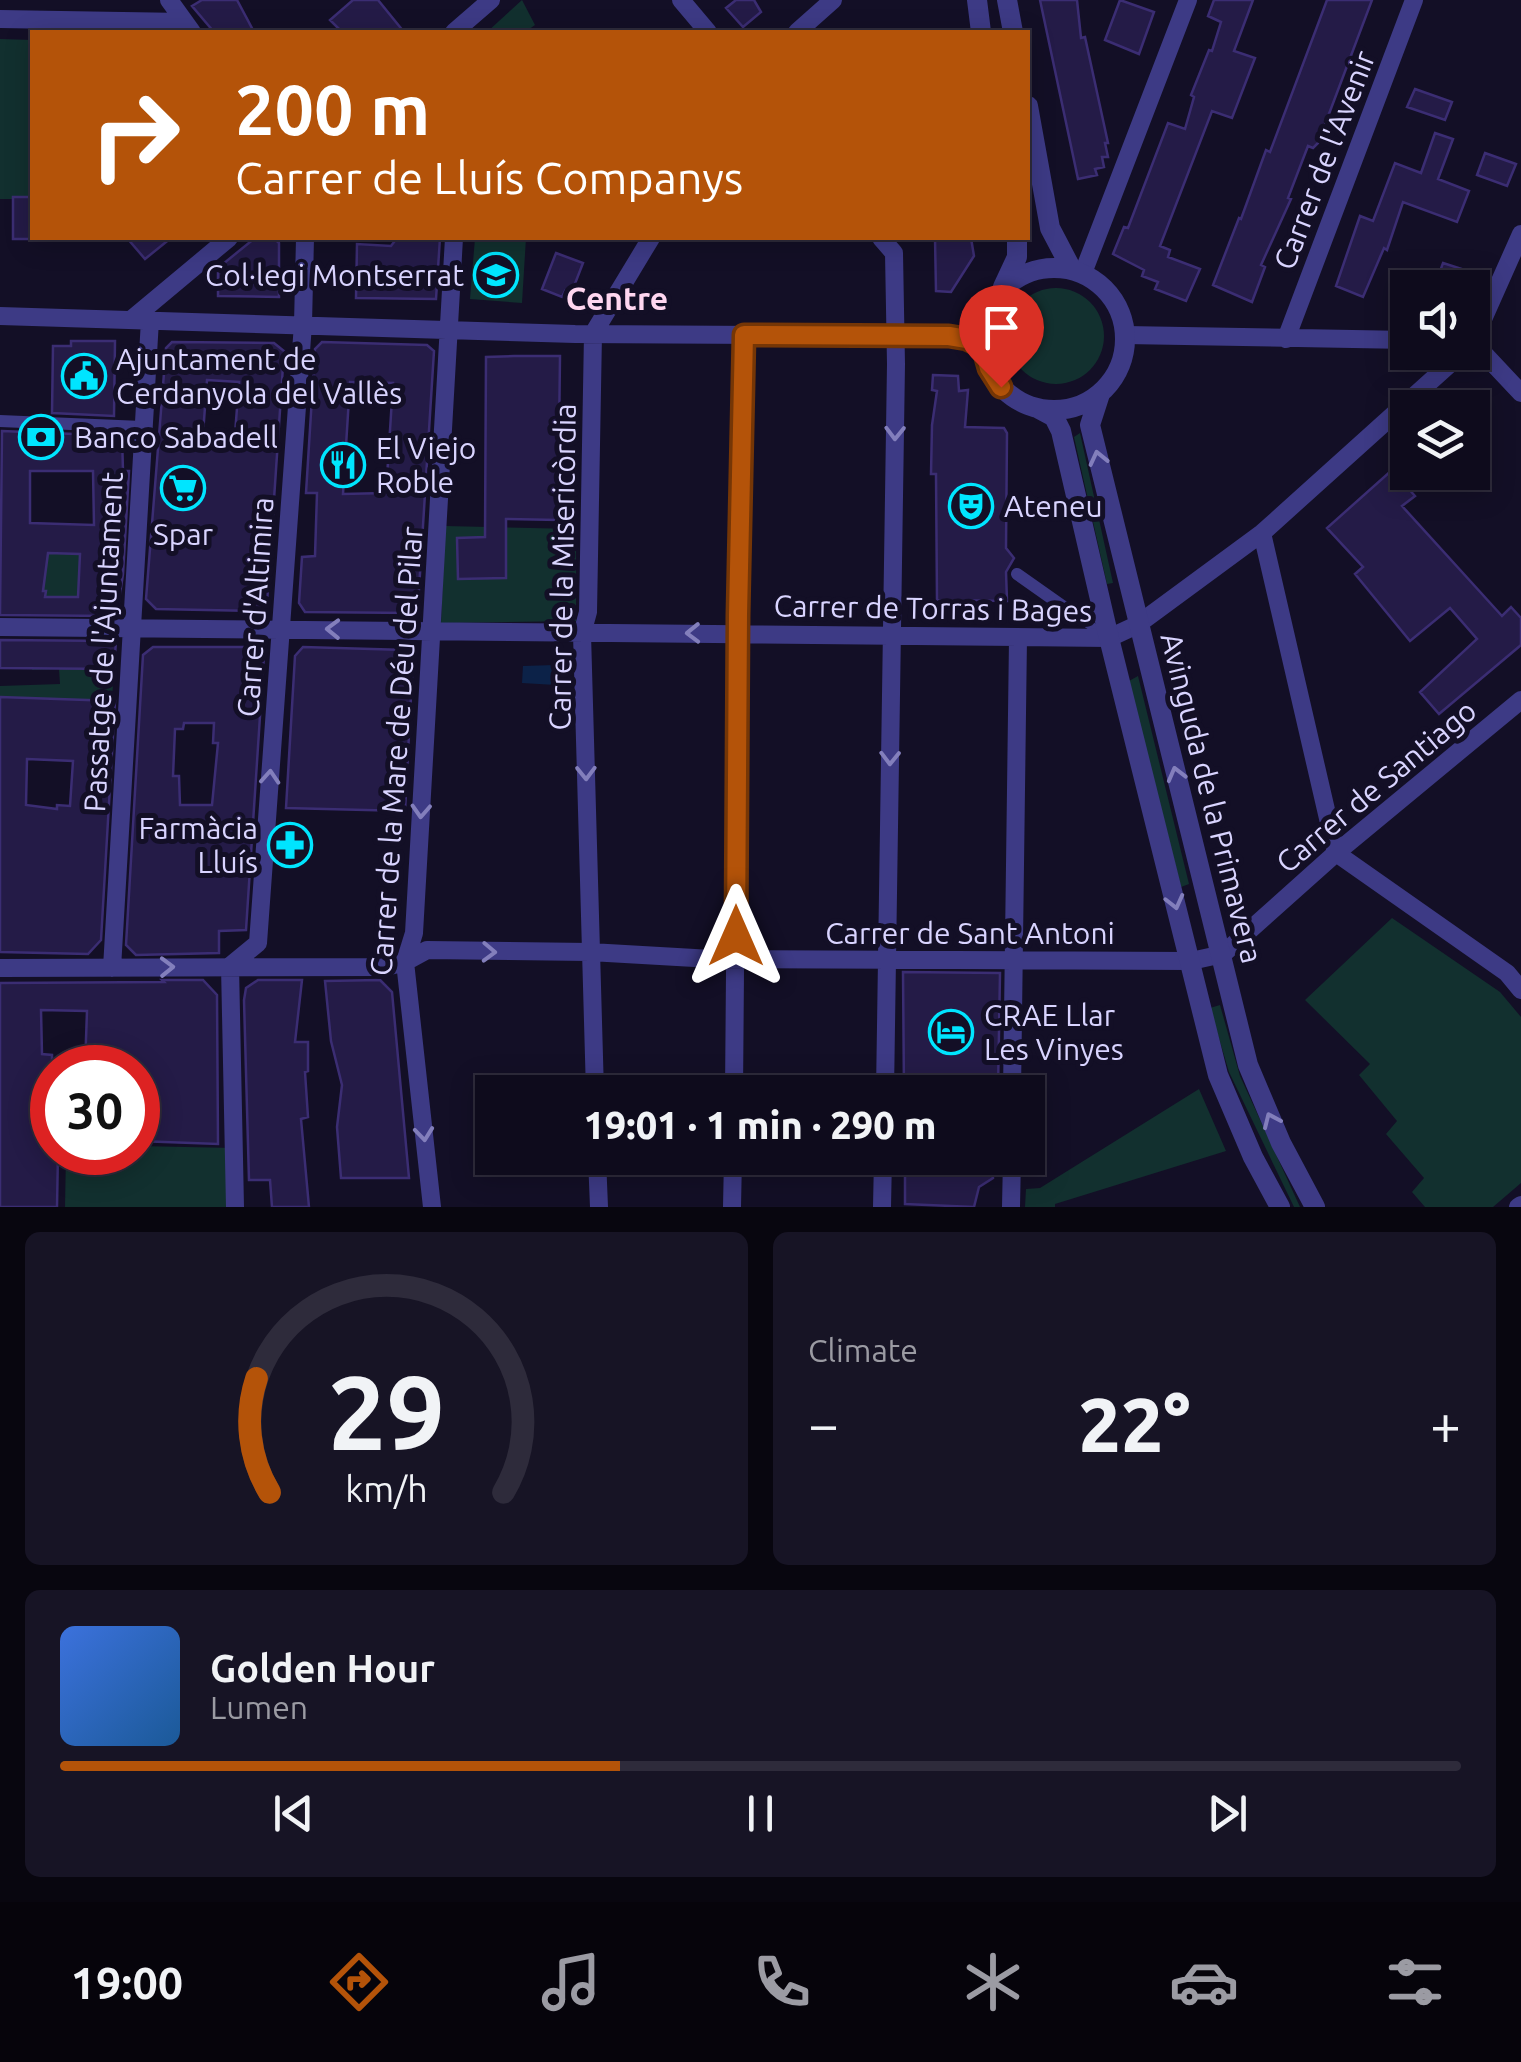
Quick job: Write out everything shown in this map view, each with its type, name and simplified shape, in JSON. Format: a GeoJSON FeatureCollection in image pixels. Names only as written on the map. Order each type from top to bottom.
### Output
{"type":"FeatureCollection","features":[{"type":"Feature","properties":{"kind":"street"},"geometry":{"type":"LineString","coordinates":[[169,0],[188,27]]}},
{"type":"Feature","properties":{"kind":"street"},"geometry":{"type":"LineString","coordinates":[[460,30],[492,0]]}},
{"type":"Feature","properties":{"kind":"street"},"geometry":{"type":"LineString","coordinates":[[681,0],[706,30]]}},
{"type":"Feature","properties":{"kind":"street"},"geometry":{"type":"LineString","coordinates":[[798,30],[833,0]]}},
{"type":"Feature","properties":{"kind":"street"},"geometry":{"type":"LineString","coordinates":[[977,0],[981,30]]}},
{"type":"Feature","properties":{"kind":"street"},"geometry":{"type":"LineString","coordinates":[[1007,0],[1013,30]]}},
{"type":"Feature","properties":{"kind":"street"},"geometry":{"type":"LineString","coordinates":[[1078,272],[1188,0]]}},
{"type":"Feature","properties":{"kind":"street","name":"Carrer de l'Avenir"},"geometry":{"type":"LineString","coordinates":[[1286,339],[1414,0]]}},
{"type":"Feature","properties":{"kind":"street"},"geometry":{"type":"LineString","coordinates":[[0,19],[188,27]]}},
{"type":"Feature","properties":{"kind":"street"},"geometry":{"type":"LineString","coordinates":[[1017,240],[1017,258],[984,327],[983,347],[989,368],[1001,387],[1019,401],[1039,409],[1071,408],[1100,394],[1114,377],[1123,357],[1125,335],[1122,316],[1113,298],[1078,272],[1050,228],[1030,117]]}},
{"type":"Feature","properties":{"kind":"street","name":"Carrer de Torras i Bages"},"geometry":{"type":"LineString","coordinates":[[1490,303],[1521,234]]}},
{"type":"Feature","properties":{"kind":"street"},"geometry":{"type":"LineString","coordinates":[[141,319],[175,283],[227,240]]}},
{"type":"Feature","properties":{"kind":"street","name":"Carrer d'Altimira"},"geometry":{"type":"LineString","coordinates":[[230,966],[258,943],[303,324],[305,240]]}},
{"type":"Feature","properties":{"kind":"street","name":"Carrer de la Mare de Déu del Pilar"},"geometry":{"type":"LineString","coordinates":[[432,1207],[405,962],[414,933],[454,240]]}},
{"type":"Feature","properties":{"kind":"street","name":"Carrer de la Misericòrdia"},"geometry":{"type":"LineString","coordinates":[[594,1075],[582,634],[588,612],[594,334],[650,240]]}},
{"type":"Feature","properties":{"kind":"street"},"geometry":{"type":"LineString","coordinates":[[883,240],[894,252],[895,336],[885,1075]]}},
{"type":"Feature","properties":{"kind":"street"},"geometry":{"type":"LineString","coordinates":[[1001,291],[1018,277],[1039,268],[1078,272]]}},
{"type":"Feature","properties":{"kind":"street"},"geometry":{"type":"LineString","coordinates":[[175,283],[170,303],[184,320]]}},
{"type":"Feature","properties":{"kind":"street"},"geometry":{"type":"LineString","coordinates":[[2,316],[594,334],[949,336],[983,347]]}},
{"type":"Feature","properties":{"kind":"street","name":"Passatge de l'Ajuntament"},"geometry":{"type":"LineString","coordinates":[[112,968],[142,427],[141,319]]}},
{"type":"Feature","properties":{"kind":"street"},"geometry":{"type":"LineString","coordinates":[[734,1075],[744,335]]}},
{"type":"Feature","properties":{"kind":"street"},"geometry":{"type":"LineString","coordinates":[[1125,335],[1390,340]]}},
{"type":"Feature","properties":{"kind":"street"},"geometry":{"type":"LineString","coordinates":[[1490,363],[1521,393]]}},
{"type":"Feature","properties":{"kind":"street","name":"Carrer de Torras i Bages"},"geometry":{"type":"LineString","coordinates":[[0,627],[1109,638],[1137,625],[1262,533],[1443,370]]}},
{"type":"Feature","properties":{"kind":"street","name":"Avinguda de la Primavera"},"geometry":{"type":"LineString","coordinates":[[1100,394],[1090,425],[1248,1065],[1281,1144],[1315,1207]]}},
{"type":"Feature","properties":{"kind":"street","name":"Avinguda de la Primavera"},"geometry":{"type":"LineString","coordinates":[[1039,409],[1054,417],[1061,431],[1218,1075],[1253,1157],[1280,1207]]}},
{"type":"Feature","properties":{"kind":"street"},"geometry":{"type":"LineString","coordinates":[[0,420],[142,427]]}},
{"type":"Feature","properties":{"kind":"street"},"geometry":{"type":"LineString","coordinates":[[1262,533],[1336,853],[1514,967],[1521,990]]}},
{"type":"Feature","properties":{"kind":"street"},"geometry":{"type":"LineString","coordinates":[[1016,574],[1078,617]]}},
{"type":"Feature","properties":{"kind":"street"},"geometry":{"type":"LineString","coordinates":[[1012,1075],[1018,638]]}},
{"type":"Feature","properties":{"kind":"street","name":"Carrer de Santiago"},"geometry":{"type":"LineString","coordinates":[[1223,954],[1336,853],[1521,700]]}},
{"type":"Feature","properties":{"kind":"street","name":"Carrer de Sant Antoni"},"geometry":{"type":"LineString","coordinates":[[0,968],[386,967],[427,950],[1013,961],[1191,960],[1223,954]]}},
{"type":"Feature","properties":{"kind":"street"},"geometry":{"type":"LineString","coordinates":[[230,966],[235,1207]]}},
{"type":"Feature","properties":{"kind":"street"},"geometry":{"type":"LineString","coordinates":[[598,1175],[599,1207]]}},
{"type":"Feature","properties":{"kind":"street"},"geometry":{"type":"LineString","coordinates":[[732,1207],[733,1175]]}},
{"type":"Feature","properties":{"kind":"street"},"geometry":{"type":"LineString","coordinates":[[882,1207],[883,1175]]}},
{"type":"Feature","properties":{"kind":"street"},"geometry":{"type":"LineString","coordinates":[[1011,1207],[1012,1175]]}},
{"type":"Feature","properties":{"kind":"lane"},"geometry":{"type":"LineString","coordinates":[[1078,617],[1109,638]]}},
{"type":"Feature","properties":{"kind":"green space"},"geometry":{"type":"Polygon","coordinates":[[[522,0],[535,25],[528,30],[489,30],[522,0]]]}},
{"type":"Feature","properties":{"kind":"green space"},"geometry":{"type":"Polygon","coordinates":[[[0,39],[30,40],[30,199],[0,199],[0,39]]]}},
{"type":"Feature","properties":{"kind":"green space","name":"Col·legi Montserrat"},"geometry":{"type":"Polygon","coordinates":[[[475,240],[526,240],[522,303],[470,299],[475,240]]]}},
{"type":"Feature","properties":{"kind":"green space"},"geometry":{"type":"Polygon","coordinates":[[[1056,288],[1074,292],[1090,302],[1100,318],[1104,336],[1100,354],[1090,370],[1074,380],[1056,384],[1038,380],[1022,370],[1012,354],[1008,336],[1012,318],[1022,302],[1038,292],[1056,288]]]}},
{"type":"Feature","properties":{"kind":"green space"},"geometry":{"type":"Polygon","coordinates":[[[1080,433],[1113,583],[1107,584],[1074,437],[1080,433]]]}},
{"type":"Feature","properties":{"kind":"green space"},"geometry":{"type":"Polygon","coordinates":[[[445,526],[576,529],[576,621],[441,623],[445,526]]]}},
{"type":"Feature","properties":{"kind":"green space"},"geometry":{"type":"Polygon","coordinates":[[[123,541],[78,599],[45,597],[45,591],[37,591],[47,564],[40,553],[123,541]]]}},
{"type":"Feature","properties":{"kind":"green space"},"geometry":{"type":"Polygon","coordinates":[[[32,657],[72,669],[114,669],[112,700],[0,697],[0,686],[60,684],[59,669],[32,670],[32,657]]]}},
{"type":"Feature","properties":{"kind":"green space"},"geometry":{"type":"Polygon","coordinates":[[[1138,676],[1189,884],[1181,887],[1129,681],[1138,676]]]}},
{"type":"Feature","properties":{"kind":"green space"},"geometry":{"type":"Polygon","coordinates":[[[1392,918],[1500,992],[1521,1017],[1521,1183],[1493,1207],[1425,1207],[1412,1192],[1424,1178],[1386,1134],[1397,1121],[1359,1075],[1370,1064],[1305,1000],[1392,918]]]}},
{"type":"Feature","properties":{"kind":"green space"},"geometry":{"type":"Polygon","coordinates":[[[1220,1005],[1240,1076],[1300,1207],[1294,1207],[1229,1072],[1210,1008],[1220,1005]]]}},
{"type":"Feature","properties":{"kind":"green space"},"geometry":{"type":"Polygon","coordinates":[[[1199,1089],[1226,1151],[1055,1207],[1025,1207],[1026,1189],[1040,1188],[1199,1089]]]}},
{"type":"Feature","properties":{"kind":"green space"},"geometry":{"type":"Polygon","coordinates":[[[160,1146],[234,1148],[230,1207],[65,1207],[66,1175],[160,1175],[160,1146]]]}},
{"type":"Feature","properties":{"kind":"water"},"geometry":{"type":"Polygon","coordinates":[[[555,665],[556,685],[522,683],[523,666],[555,665]]]}},
{"type":"Feature","properties":{"kind":"building"},"geometry":{"type":"Polygon","coordinates":[[[202,0],[237,0],[253,30],[212,30],[192,6],[202,0]]]}},
{"type":"Feature","properties":{"kind":"building"},"geometry":{"type":"Polygon","coordinates":[[[353,0],[378,0],[402,30],[340,30],[330,20],[353,0]]]}},
{"type":"Feature","properties":{"kind":"building"},"geometry":{"type":"Polygon","coordinates":[[[736,0],[754,0],[761,12],[743,27],[726,8],[736,0]]]}},
{"type":"Feature","properties":{"kind":"building"},"geometry":{"type":"Polygon","coordinates":[[[1040,0],[1077,0],[1081,38],[1085,37],[1108,143],[1108,157],[1102,157],[1104,167],[1095,169],[1097,175],[1078,179],[1040,0]]]}},
{"type":"Feature","properties":{"kind":"building"},"geometry":{"type":"Polygon","coordinates":[[[1120,0],[1154,12],[1139,54],[1105,40],[1120,0]]]}},
{"type":"Feature","properties":{"kind":"building"},"geometry":{"type":"Polygon","coordinates":[[[1214,0],[1253,0],[1234,51],[1255,58],[1232,118],[1212,111],[1160,246],[1170,250],[1168,257],[1200,269],[1186,301],[1155,289],[1158,282],[1142,276],[1144,270],[1113,254],[1124,227],[1128,228],[1168,123],[1185,129],[1194,97],[1191,95],[1221,22],[1208,16],[1214,0]]]}},
{"type":"Feature","properties":{"kind":"building"},"geometry":{"type":"Polygon","coordinates":[[[1327,0],[1372,0],[1318,143],[1313,148],[1308,146],[1288,198],[1291,199],[1261,265],[1265,267],[1252,302],[1213,285],[1266,150],[1270,152],[1327,0]]]}},
{"type":"Feature","properties":{"kind":"building"},"geometry":{"type":"Polygon","coordinates":[[[1415,89],[1452,102],[1445,120],[1407,107],[1415,89]]]}},
{"type":"Feature","properties":{"kind":"building"},"geometry":{"type":"Polygon","coordinates":[[[1435,133],[1453,139],[1438,179],[1469,191],[1457,222],[1403,202],[1387,250],[1384,248],[1363,297],[1336,286],[1360,216],[1373,221],[1395,163],[1421,173],[1435,133]]]}},
{"type":"Feature","properties":{"kind":"building"},"geometry":{"type":"Polygon","coordinates":[[[1485,153],[1516,164],[1507,186],[1477,175],[1485,153]]]}},
{"type":"Feature","properties":{"kind":"building"},"geometry":{"type":"Polygon","coordinates":[[[13,197],[30,197],[30,239],[13,239],[13,197]]]}},
{"type":"Feature","properties":{"kind":"building"},"geometry":{"type":"Polygon","coordinates":[[[129,240],[169,240],[145,259],[129,240]]]}},
{"type":"Feature","properties":{"kind":"building"},"geometry":{"type":"Polygon","coordinates":[[[253,240],[276,240],[279,297],[218,296],[218,268],[253,240]]]}},
{"type":"Feature","properties":{"kind":"building"},"geometry":{"type":"Polygon","coordinates":[[[396,240],[440,240],[436,299],[356,298],[357,244],[391,246],[396,240]]]}},
{"type":"Feature","properties":{"kind":"building"},"geometry":{"type":"Polygon","coordinates":[[[935,240],[971,240],[974,256],[951,292],[936,291],[935,240]]]}},
{"type":"Feature","properties":{"kind":"building"},"geometry":{"type":"Polygon","coordinates":[[[556,253],[583,263],[571,294],[565,291],[562,297],[542,289],[556,253]]]}},
{"type":"Feature","properties":{"kind":"building"},"geometry":{"type":"Polygon","coordinates":[[[1443,263],[1465,270],[1440,270],[1443,263]]]}},
{"type":"Feature","properties":{"kind":"building","name":"Ajuntament de Cerdanyola del Vallès"},"geometry":{"type":"Polygon","coordinates":[[[71,341],[115,341],[114,416],[52,413],[53,346],[71,346],[71,341]]]}},
{"type":"Feature","properties":{"kind":"building"},"geometry":{"type":"Polygon","coordinates":[[[172,342],[274,343],[284,351],[267,603],[261,611],[156,609],[146,599],[166,348],[172,342]],[[207,380],[203,434],[235,434],[239,382],[207,380]]]}},
{"type":"Feature","properties":{"kind":"building"},"geometry":{"type":"Polygon","coordinates":[[[322,342],[427,345],[434,351],[418,605],[411,613],[305,612],[299,603],[302,557],[315,556],[317,493],[306,493],[315,349],[322,342]],[[350,382],[343,494],[386,493],[393,383],[350,382]]]}},
{"type":"Feature","properties":{"kind":"building"},"geometry":{"type":"Polygon","coordinates":[[[560,356],[558,520],[506,519],[506,578],[458,579],[457,538],[485,537],[486,357],[560,356]]]}},
{"type":"Feature","properties":{"kind":"building","name":"Ateneu"},"geometry":{"type":"Polygon","coordinates":[[[933,375],[958,376],[959,391],[968,390],[965,427],[1004,428],[1007,433],[1006,548],[1014,558],[1006,572],[1007,601],[937,600],[936,474],[931,474],[937,391],[932,390],[933,375]]]}},
{"type":"Feature","properties":{"kind":"building"},"geometry":{"type":"Polygon","coordinates":[[[2,431],[122,436],[123,471],[129,471],[118,607],[110,616],[0,615],[2,431]],[[30,471],[30,523],[94,525],[93,471],[30,471]],[[48,553],[45,597],[78,597],[80,554],[48,553]]]}},
{"type":"Feature","properties":{"kind":"building"},"geometry":{"type":"Polygon","coordinates":[[[1390,472],[1390,490],[1410,490],[1415,496],[1402,506],[1502,616],[1511,607],[1521,618],[1521,645],[1439,714],[1420,692],[1477,639],[1450,608],[1410,641],[1355,574],[1363,567],[1327,528],[1390,472]]]}},
{"type":"Feature","properties":{"kind":"building"},"geometry":{"type":"Polygon","coordinates":[[[0,640],[116,641],[114,669],[0,668],[0,640]]]}},
{"type":"Feature","properties":{"kind":"building"},"geometry":{"type":"Polygon","coordinates":[[[153,647],[256,647],[264,655],[246,930],[219,931],[219,953],[136,955],[126,945],[143,655],[153,647]],[[184,723],[183,729],[175,729],[173,776],[179,776],[180,805],[212,805],[218,743],[213,743],[214,723],[184,723]]]}},
{"type":"Feature","properties":{"kind":"building"},"geometry":{"type":"Polygon","coordinates":[[[303,647],[406,650],[413,658],[405,811],[286,808],[295,656],[303,647]]]}},
{"type":"Feature","properties":{"kind":"building"},"geometry":{"type":"Polygon","coordinates":[[[0,697],[115,701],[101,940],[88,954],[0,952],[0,697]],[[27,759],[26,805],[57,809],[57,805],[70,806],[73,761],[27,759]]]}},
{"type":"Feature","properties":{"kind":"building","name":"CRAE Llar Les Vinyes"},"geometry":{"type":"Polygon","coordinates":[[[903,972],[1000,973],[998,1075],[904,1075],[903,972]]]}},
{"type":"Feature","properties":{"kind":"building"},"geometry":{"type":"Polygon","coordinates":[[[203,980],[217,995],[218,1144],[160,1142],[160,1045],[86,1045],[87,1011],[41,1010],[42,1045],[30,1045],[30,1175],[58,1175],[57,1207],[0,1207],[0,983],[203,980]]]}},
{"type":"Feature","properties":{"kind":"building"},"geometry":{"type":"Polygon","coordinates":[[[258,980],[302,980],[295,1042],[308,1042],[308,1117],[301,1119],[309,1207],[272,1207],[270,1180],[249,1180],[244,1000],[246,988],[258,980]]]}},
{"type":"Feature","properties":{"kind":"building"},"geometry":{"type":"Polygon","coordinates":[[[380,980],[392,992],[409,1178],[341,1178],[337,1127],[342,1085],[331,1041],[325,981],[380,980]]]}},
{"type":"Feature","properties":{"kind":"building"},"geometry":{"type":"Polygon","coordinates":[[[905,1175],[993,1175],[979,1187],[974,1207],[905,1204],[905,1175]]]}},
{"type":"Feature","properties":{"kind":"place","name":"Col·legi Montserrat"},"geometry":{"type":"Point","coordinates":[496,275]}},
{"type":"Feature","properties":{"kind":"place","name":"Ajuntament de Cerdanyola del Vallès"},"geometry":{"type":"Point","coordinates":[84,376]}},
{"type":"Feature","properties":{"kind":"place","name":"Banco Sabadell"},"geometry":{"type":"Point","coordinates":[41,437]}},
{"type":"Feature","properties":{"kind":"place","name":"El Viejo Roble"},"geometry":{"type":"Point","coordinates":[343,465]}},
{"type":"Feature","properties":{"kind":"place","name":"Spar"},"geometry":{"type":"Point","coordinates":[183,488]}},
{"type":"Feature","properties":{"kind":"place","name":"Ateneu"},"geometry":{"type":"Point","coordinates":[971,506]}},
{"type":"Feature","properties":{"kind":"place","name":"Farmàcia Lluís"},"geometry":{"type":"Point","coordinates":[290,845]}},
{"type":"Feature","properties":{"kind":"place","name":"CRAE Llar Les Vinyes"},"geometry":{"type":"Point","coordinates":[951,1032]}},
{"type":"Feature","properties":{"kind":"district","name":"Centre"},"geometry":{"type":"Point","coordinates":[617,298]}},
{"type":"Feature","properties":{"kind":"route"},"geometry":{"type":"LineString","coordinates":[[736,936],[744,335],[863,334],[967,339],[983,347],[989,368],[1001,387]]}}]}
